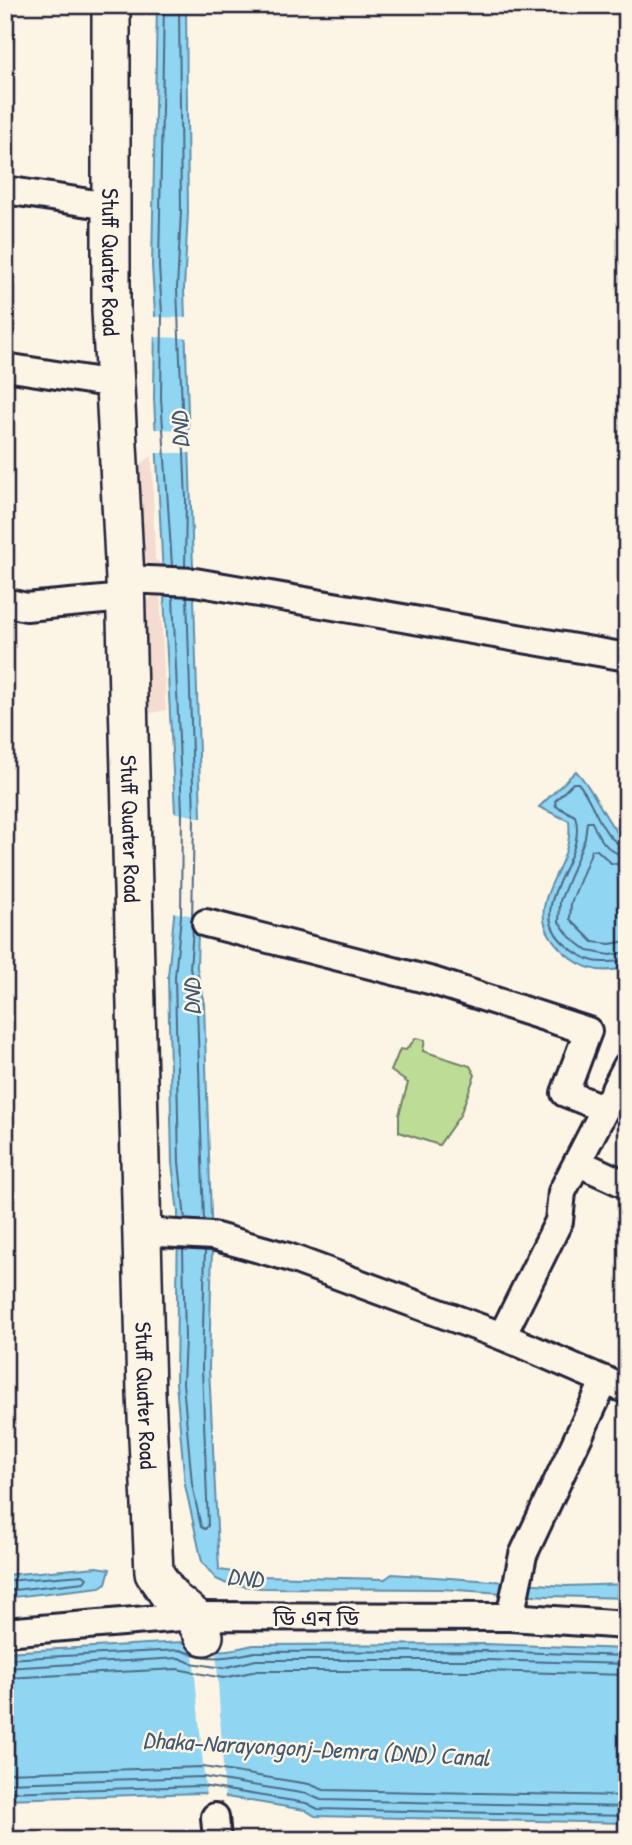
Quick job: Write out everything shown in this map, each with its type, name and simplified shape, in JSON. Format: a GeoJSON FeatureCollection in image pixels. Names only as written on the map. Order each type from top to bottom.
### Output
{"type":"FeatureCollection","features":[{"type":"Feature","properties":{"kind":"street","name":"Stuff Quater Road"},"geometry":{"type":"LineString","coordinates":[[111,5],[109,206],[114,384],[158,1233],[155,1573],[172,1599],[198,1626]]}},
{"type":"Feature","properties":{"kind":"street"},"geometry":{"type":"LineString","coordinates":[[5,190],[109,206]]}},
{"type":"Feature","properties":{"kind":"street"},"geometry":{"type":"LineString","coordinates":[[5,368],[114,384]]}},
{"type":"Feature","properties":{"kind":"street"},"geometry":{"type":"LineString","coordinates":[[5,602],[26,607],[163,579],[195,582],[627,657]]}},
{"type":"Feature","properties":{"kind":"street"},"geometry":{"type":"LineString","coordinates":[[206,923],[433,981],[588,1031],[565,1093],[605,1109]]}},
{"type":"Feature","properties":{"kind":"street"},"geometry":{"type":"LineString","coordinates":[[502,1336],[559,1221],[562,1192],[627,1066]]}},
{"type":"Feature","properties":{"kind":"street"},"geometry":{"type":"LineString","coordinates":[[579,1163],[627,1185]]}},
{"type":"Feature","properties":{"kind":"street"},"geometry":{"type":"LineString","coordinates":[[158,1233],[213,1236],[288,1257],[502,1336],[616,1385],[523,1555],[514,1598]]}},
{"type":"Feature","properties":{"kind":"street","name":"ডি এন ডি"},"geometry":{"type":"LineString","coordinates":[[5,1632],[198,1626],[514,1598],[627,1625]]}},
{"type":"Feature","properties":{"kind":"shaded area"},"geometry":{"type":"Polygon","coordinates":[[[152,456],[155,559],[162,565],[160,570],[152,571],[133,555],[128,474],[152,456]]]}},
{"type":"Feature","properties":{"kind":"shaded area"},"geometry":{"type":"Polygon","coordinates":[[[160,591],[166,710],[143,715],[135,609],[160,591]]]}},
{"type":"Feature","properties":{"kind":"green space"},"geometry":{"type":"Polygon","coordinates":[[[416,1038],[425,1040],[423,1051],[470,1066],[475,1075],[460,1115],[439,1145],[399,1132],[399,1115],[408,1083],[391,1071],[400,1049],[406,1050],[416,1038]]]}},
{"type":"Feature","properties":{"kind":"water","name":"DND"},"geometry":{"type":"Polygon","coordinates":[[[157,5],[186,5],[188,212],[184,289],[201,816],[197,968],[204,1004],[212,1247],[209,1368],[219,1570],[261,1576],[385,1579],[392,1574],[566,1586],[627,1584],[627,1598],[441,1589],[261,1588],[227,1584],[216,1579],[202,1562],[185,1485],[176,1383],[178,1213],[172,1163],[168,976],[174,916],[175,812],[154,399],[155,314],[152,266],[157,5]]]}},
{"type":"Feature","properties":{"kind":"water"},"geometry":{"type":"Polygon","coordinates":[[[576,771],[612,826],[627,842],[627,967],[620,969],[597,970],[577,962],[553,940],[545,923],[544,907],[563,858],[569,821],[539,807],[576,771]]]}},
{"type":"Feature","properties":{"kind":"water"},"geometry":{"type":"Polygon","coordinates":[[[97,1567],[110,1569],[106,1583],[100,1587],[5,1598],[5,1575],[97,1567]]]}},
{"type":"Feature","properties":{"kind":"water","name":"Dhaka-Narayongonj-Demra (DND) Canal"},"geometry":{"type":"Polygon","coordinates":[[[183,1642],[201,1649],[218,1651],[253,1645],[486,1644],[627,1649],[627,1823],[315,1816],[305,1810],[202,1793],[5,1799],[5,1652],[183,1642]]]}},
{"type":"Feature","properties":{"kind":"pier"},"geometry":{"type":"Polygon","coordinates":[[[153,317],[189,318],[188,338],[152,337],[153,317]]]}},
{"type":"Feature","properties":{"kind":"pier"},"geometry":{"type":"Polygon","coordinates":[[[154,429],[194,430],[194,453],[154,453],[154,429]]]}},
{"type":"Feature","properties":{"kind":"pier"},"geometry":{"type":"Polygon","coordinates":[[[172,812],[203,818],[200,917],[172,912],[172,812]]]}},
{"type":"Feature","properties":{"kind":"pier"},"geometry":{"type":"Polygon","coordinates":[[[192,1643],[216,1647],[225,1801],[206,1797],[192,1643]]]}}]}
